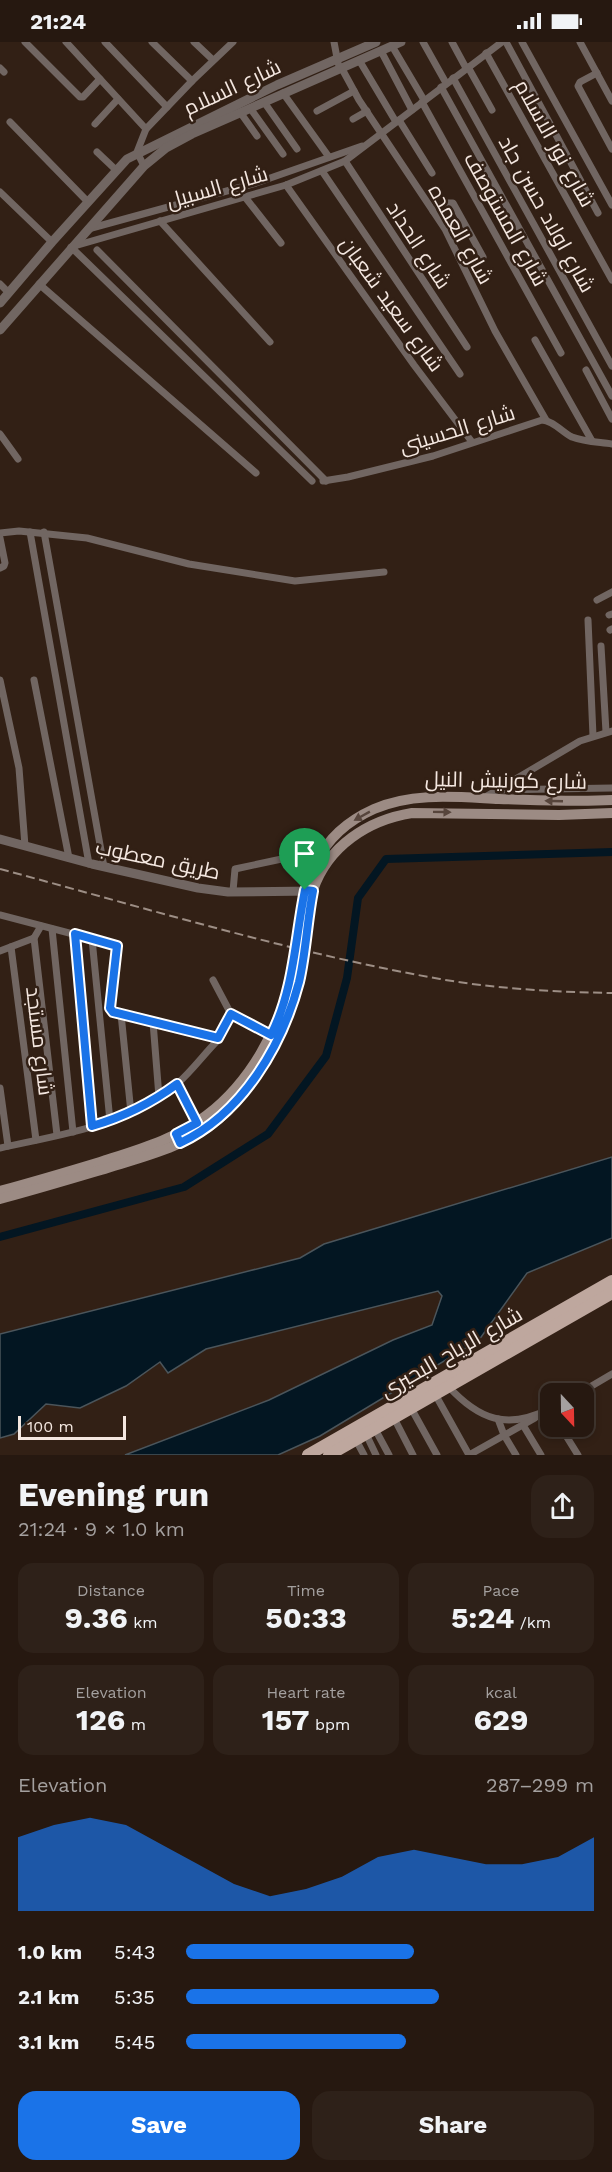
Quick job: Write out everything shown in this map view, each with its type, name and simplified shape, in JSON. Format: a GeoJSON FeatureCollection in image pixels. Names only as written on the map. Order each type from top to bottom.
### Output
{"type":"FeatureCollection","features":[{"type":"Feature","properties":{"kind":"main road","name":"شارع كورنيش النيل"},"geometry":{"type":"LineString","coordinates":[[0,1191],[201,1132],[221,1117],[249,1085],[261,1067],[279,1036],[293,1001],[310,876],[324,850],[343,828],[358,817],[391,803],[428,797],[560,801],[612,800]]}},
{"type":"Feature","properties":{"kind":"main road","name":"شارع كورنيش النيل"},"geometry":{"type":"LineString","coordinates":[[309,890],[339,848],[365,828],[396,816],[429,812],[559,815],[612,813]]}},
{"type":"Feature","properties":{"kind":"main road","name":"شارع كورنيش النيل"},"geometry":{"type":"LineString","coordinates":[[0,1199],[120,1164],[178,1139],[220,1104],[243,1079],[271,1035],[295,979]]}},
{"type":"Feature","properties":{"kind":"main road","name":"شارع الرياح البحيرى"},"geometry":{"type":"LineString","coordinates":[[308,1455],[612,1281]]}},
{"type":"Feature","properties":{"kind":"main road","name":"شارع الرياح البحيرى"},"geometry":{"type":"LineString","coordinates":[[334,1454],[612,1293]]}},
{"type":"Feature","properties":{"kind":"street"},"geometry":{"type":"LineString","coordinates":[[25,42],[80,97],[83,97],[100,79]]}},
{"type":"Feature","properties":{"kind":"street"},"geometry":{"type":"LineString","coordinates":[[66,42],[146,129]]}},
{"type":"Feature","properties":{"kind":"street"},"geometry":{"type":"LineString","coordinates":[[105,42],[167,106]]}},
{"type":"Feature","properties":{"kind":"street"},"geometry":{"type":"LineString","coordinates":[[152,42],[192,81]]}},
{"type":"Feature","properties":{"kind":"street"},"geometry":{"type":"LineString","coordinates":[[194,42],[213,60]]}},
{"type":"Feature","properties":{"kind":"street"},"geometry":{"type":"LineString","coordinates":[[144,166],[137,152],[146,129],[232,42]]}},
{"type":"Feature","properties":{"kind":"street","name":"شارع العمده"},"geometry":{"type":"LineString","coordinates":[[334,42],[339,65],[445,229],[495,331],[546,420]]}},
{"type":"Feature","properties":{"kind":"street"},"geometry":{"type":"LineString","coordinates":[[423,42],[447,83],[612,396]]}},
{"type":"Feature","properties":{"kind":"street"},"geometry":{"type":"LineString","coordinates":[[452,42],[492,110]]}},
{"type":"Feature","properties":{"kind":"street","name":"شارع السبيل"},"geometry":{"type":"LineString","coordinates":[[70,247],[286,185],[345,161],[467,67],[504,42],[597,213]]}},
{"type":"Feature","properties":{"kind":"street"},"geometry":{"type":"LineString","coordinates":[[522,42],[612,205]]}},
{"type":"Feature","properties":{"kind":"street"},"geometry":{"type":"LineString","coordinates":[[580,42],[612,100]]}},
{"type":"Feature","properties":{"kind":"street"},"geometry":{"type":"LineString","coordinates":[[376,44],[412,110]]}},
{"type":"Feature","properties":{"kind":"street"},"geometry":{"type":"LineString","coordinates":[[0,330],[70,247],[144,166],[179,140],[339,65],[359,60],[376,44],[397,44]]}},
{"type":"Feature","properties":{"kind":"street","name":"شارع السلام"},"geometry":{"type":"LineString","coordinates":[[0,303],[87,201],[127,159],[137,152],[339,65],[376,44]]}},
{"type":"Feature","properties":{"kind":"street","name":"شارع المستوصف"},"geometry":{"type":"LineString","coordinates":[[397,44],[423,101],[561,352]]}},
{"type":"Feature","properties":{"kind":"street","name":"شارع نور الاسلام"},"geometry":{"type":"LineString","coordinates":[[486,53],[612,280]]}},
{"type":"Feature","properties":{"kind":"street"},"geometry":{"type":"LineString","coordinates":[[359,60],[432,173]]}},
{"type":"Feature","properties":{"kind":"street"},"geometry":{"type":"LineString","coordinates":[[597,73],[580,82],[578,86],[612,149]]}},
{"type":"Feature","properties":{"kind":"street","name":"شارع اولاد حسن جاد"},"geometry":{"type":"LineString","coordinates":[[447,83],[612,366]]}},
{"type":"Feature","properties":{"kind":"street"},"geometry":{"type":"LineString","coordinates":[[317,111],[354,91]]}},
{"type":"Feature","properties":{"kind":"street"},"geometry":{"type":"LineString","coordinates":[[283,93],[329,157]]}},
{"type":"Feature","properties":{"kind":"street"},"geometry":{"type":"LineString","coordinates":[[95,124],[118,99]]}},
{"type":"Feature","properties":{"kind":"street"},"geometry":{"type":"LineString","coordinates":[[264,102],[297,149]]}},
{"type":"Feature","properties":{"kind":"street"},"geometry":{"type":"LineString","coordinates":[[250,108],[283,154]]}},
{"type":"Feature","properties":{"kind":"street"},"geometry":{"type":"LineString","coordinates":[[353,119],[367,111]]}},
{"type":"Feature","properties":{"kind":"street"},"geometry":{"type":"LineString","coordinates":[[240,112],[257,136]]}},
{"type":"Feature","properties":{"kind":"street"},"geometry":{"type":"LineString","coordinates":[[10,122],[87,201]]}},
{"type":"Feature","properties":{"kind":"street","name":"شارع السبيل"},"geometry":{"type":"LineString","coordinates":[[87,229],[205,199],[285,174],[367,144]]}},
{"type":"Feature","properties":{"kind":"street"},"geometry":{"type":"LineString","coordinates":[[97,152],[116,170]]}},
{"type":"Feature","properties":{"kind":"street","name":"شارع الحداد"},"geometry":{"type":"LineString","coordinates":[[345,161],[466,347]]}},
{"type":"Feature","properties":{"kind":"street"},"geometry":{"type":"LineString","coordinates":[[322,171],[460,374]]}},
{"type":"Feature","properties":{"kind":"street","name":"شارع سعيد شعبان"},"geometry":{"type":"LineString","coordinates":[[286,185],[414,365],[472,442]]}},
{"type":"Feature","properties":{"kind":"street"},"geometry":{"type":"LineString","coordinates":[[0,192],[51,242]]}},
{"type":"Feature","properties":{"kind":"street"},"geometry":{"type":"LineString","coordinates":[[245,196],[281,243]]}},
{"type":"Feature","properties":{"kind":"street"},"geometry":{"type":"LineString","coordinates":[[433,212],[448,203],[453,203],[483,256]]}},
{"type":"Feature","properties":{"kind":"street"},"geometry":{"type":"LineString","coordinates":[[160,221],[270,342]]}},
{"type":"Feature","properties":{"kind":"street","name":"شارع الحسينى"},"geometry":{"type":"LineString","coordinates":[[70,247],[310,482],[326,481],[434,456],[538,421],[546,420],[570,435],[612,444]]}},
{"type":"Feature","properties":{"kind":"street"},"geometry":{"type":"LineString","coordinates":[[97,250],[326,481]]}},
{"type":"Feature","properties":{"kind":"street"},"geometry":{"type":"LineString","coordinates":[[0,284],[9,293]]}},
{"type":"Feature","properties":{"kind":"street"},"geometry":{"type":"LineString","coordinates":[[39,284],[256,473]]}},
{"type":"Feature","properties":{"kind":"street"},"geometry":{"type":"LineString","coordinates":[[536,340],[592,441]]}},
{"type":"Feature","properties":{"kind":"street"},"geometry":{"type":"LineString","coordinates":[[586,370],[612,419]]}},
{"type":"Feature","properties":{"kind":"street"},"geometry":{"type":"LineString","coordinates":[[0,434],[18,459]]}},
{"type":"Feature","properties":{"kind":"street"},"geometry":{"type":"LineString","coordinates":[[0,533],[3,531],[44,532],[87,538],[189,564],[295,581],[384,572]]}},
{"type":"Feature","properties":{"kind":"street"},"geometry":{"type":"LineString","coordinates":[[30,532],[89,864]]}},
{"type":"Feature","properties":{"kind":"street"},"geometry":{"type":"LineString","coordinates":[[44,532],[104,867]]}},
{"type":"Feature","properties":{"kind":"street"},"geometry":{"type":"LineString","coordinates":[[0,538],[4,566],[0,568]]}},
{"type":"Feature","properties":{"kind":"street"},"geometry":{"type":"LineString","coordinates":[[597,600],[612,592]]}},
{"type":"Feature","properties":{"kind":"street"},"geometry":{"type":"LineString","coordinates":[[588,620],[593,736]]}},
{"type":"Feature","properties":{"kind":"street"},"geometry":{"type":"LineString","coordinates":[[483,798],[580,741],[609,732],[601,646]]}},
{"type":"Feature","properties":{"kind":"street"},"geometry":{"type":"LineString","coordinates":[[0,680],[22,784],[25,846]]}},
{"type":"Feature","properties":{"kind":"street"},"geometry":{"type":"LineString","coordinates":[[34,680],[69,858]]}},
{"type":"Feature","properties":{"kind":"street"},"geometry":{"type":"LineString","coordinates":[[500,790],[612,788]]}},
{"type":"Feature","properties":{"kind":"street","name":"طريق معطوب"},"geometry":{"type":"LineString","coordinates":[[0,839],[89,864],[198,888],[233,891],[309,890]]}},
{"type":"Feature","properties":{"kind":"street"},"geometry":{"type":"LineString","coordinates":[[233,891],[236,869],[324,850]]}},
{"type":"Feature","properties":{"kind":"street"},"geometry":{"type":"LineString","coordinates":[[0,915],[113,944],[118,948],[110,1008],[113,1012],[218,1038]]}},
{"type":"Feature","properties":{"kind":"street"},"geometry":{"type":"LineString","coordinates":[[41,926],[34,938],[57,1136]]}},
{"type":"Feature","properties":{"kind":"street"},"geometry":{"type":"LineString","coordinates":[[52,929],[73,1132]]}},
{"type":"Feature","properties":{"kind":"street"},"geometry":{"type":"LineString","coordinates":[[75,934],[92,1126]]}},
{"type":"Feature","properties":{"kind":"street"},"geometry":{"type":"LineString","coordinates":[[0,951],[34,938]]}},
{"type":"Feature","properties":{"kind":"street"},"geometry":{"type":"LineString","coordinates":[[92,939],[110,1121]]}},
{"type":"Feature","properties":{"kind":"street","name":"شارع مستجد"},"geometry":{"type":"LineString","coordinates":[[11,947],[36,1140]]}},
{"type":"Feature","properties":{"kind":"street"},"geometry":{"type":"LineString","coordinates":[[213,980],[231,1014],[271,1035]]}},
{"type":"Feature","properties":{"kind":"street"},"geometry":{"type":"LineString","coordinates":[[121,1014],[131,1113]]}},
{"type":"Feature","properties":{"kind":"street"},"geometry":{"type":"LineString","coordinates":[[0,1088],[4,1147],[57,1136],[110,1121],[131,1113],[177,1084],[218,1038],[231,1014]]}},
{"type":"Feature","properties":{"kind":"street"},"geometry":{"type":"LineString","coordinates":[[153,1022],[159,1097]]}},
{"type":"Feature","properties":{"kind":"street"},"geometry":{"type":"LineString","coordinates":[[177,1084],[197,1123]]}},
{"type":"Feature","properties":{"kind":"street"},"geometry":{"type":"LineString","coordinates":[[594,1385],[612,1374]]}},
{"type":"Feature","properties":{"kind":"street"},"geometry":{"type":"LineString","coordinates":[[448,1386],[470,1407],[498,1419],[524,1419],[540,1413]]}},
{"type":"Feature","properties":{"kind":"street"},"geometry":{"type":"LineString","coordinates":[[435,1394],[469,1455],[540,1416]]}},
{"type":"Feature","properties":{"kind":"street"},"geometry":{"type":"LineString","coordinates":[[411,1408],[436,1455]]}},
{"type":"Feature","properties":{"kind":"street"},"geometry":{"type":"LineString","coordinates":[[394,1418],[413,1455]]}},
{"type":"Feature","properties":{"kind":"street"},"geometry":{"type":"LineString","coordinates":[[498,1419],[516,1455]]}},
{"type":"Feature","properties":{"kind":"street"},"geometry":{"type":"LineString","coordinates":[[523,1425],[541,1455]]}},
{"type":"Feature","properties":{"kind":"street"},"geometry":{"type":"LineString","coordinates":[[364,1455],[366,1434]]}},
{"type":"Feature","properties":{"kind":"street"},"geometry":{"type":"LineString","coordinates":[[366,1434],[376,1455]]}},
{"type":"Feature","properties":{"kind":"street"},"geometry":{"type":"LineString","coordinates":[[366,1434],[389,1455]]}},
{"type":"Feature","properties":{"kind":"street"},"geometry":{"type":"LineString","coordinates":[[567,1437],[578,1455]]}},
{"type":"Feature","properties":{"kind":"water"},"geometry":{"type":"Polygon","coordinates":[[[612,1157],[612,1238],[527,1273],[479,1340],[320,1436],[278,1455],[125,1455],[269,1400],[393,1340],[432,1325],[442,1296],[438,1291],[206,1349],[168,1373],[160,1362],[126,1386],[80,1408],[46,1404],[14,1434],[0,1438],[0,1334],[300,1258],[324,1244],[612,1157]]]}},
{"type":"Feature","properties":{"kind":"waterway"},"geometry":{"type":"LineString","coordinates":[[0,1237],[184,1187],[268,1134],[326,1056],[347,978],[358,898],[386,859],[612,852]]}},
{"type":"Feature","properties":{"kind":"railway"},"geometry":{"type":"LineString","coordinates":[[0,869],[219,929],[385,968],[504,988],[612,993]]}},
{"type":"Feature","properties":{"kind":"route"},"geometry":{"type":"LineString","coordinates":[[305,890],[313,891],[305,950],[293,1001],[279,1036],[261,1067],[230,1108],[201,1132],[180,1143],[176,1134],[197,1123],[177,1084],[131,1113],[92,1126],[75,934],[113,944],[118,948],[111,1011],[218,1038],[231,1014],[271,1035],[279,1018],[291,979],[305,890]]}}]}
